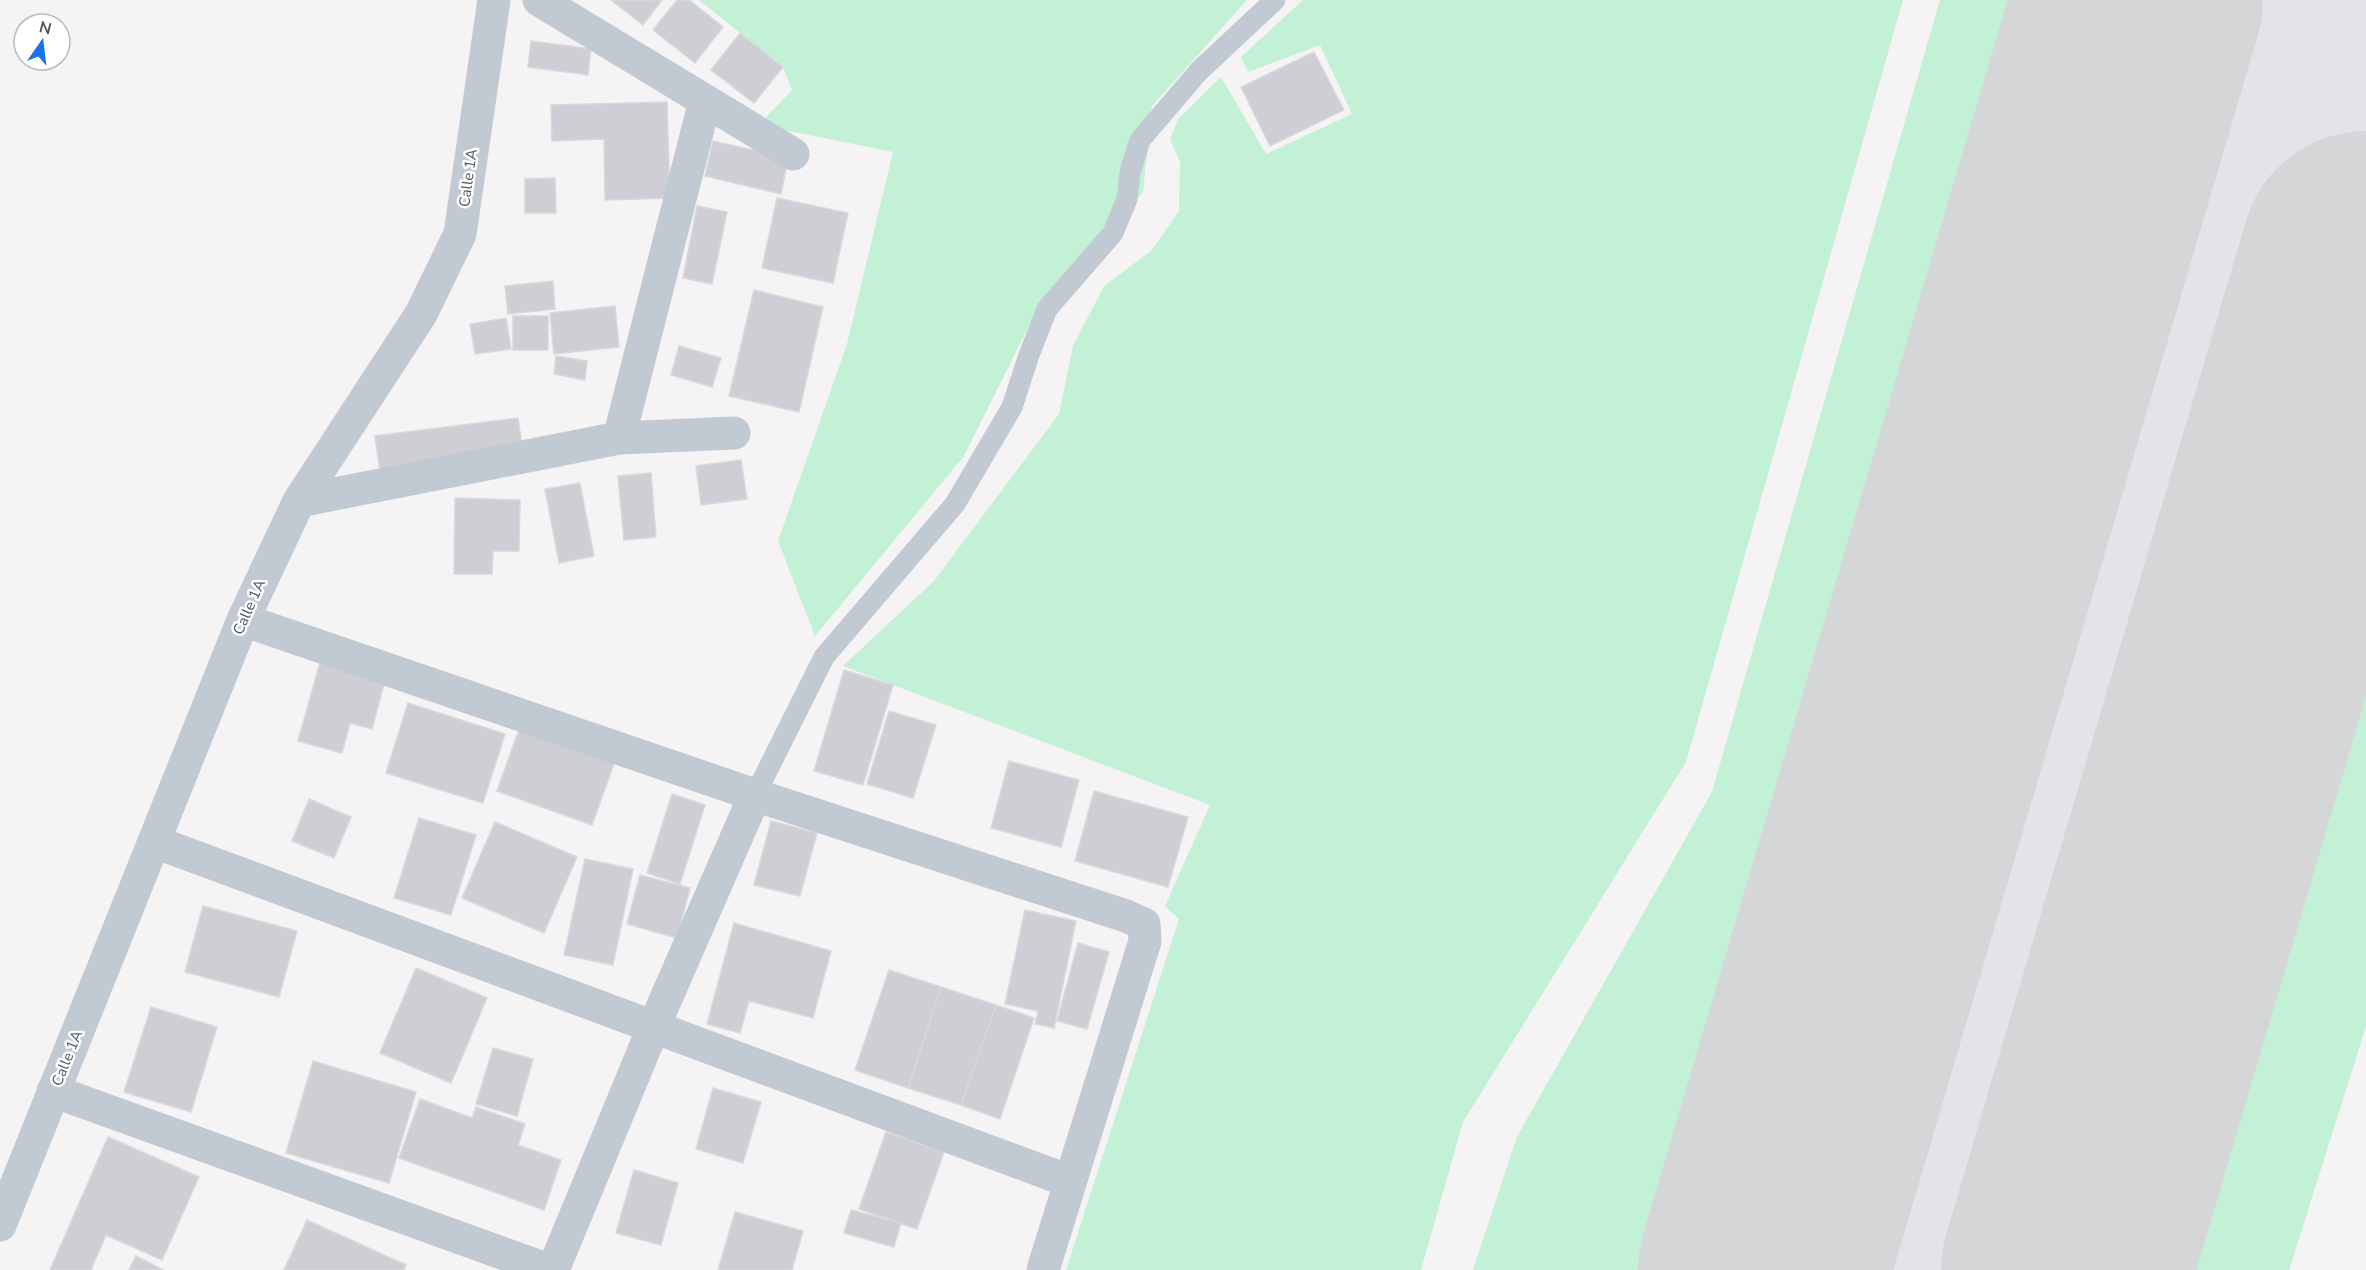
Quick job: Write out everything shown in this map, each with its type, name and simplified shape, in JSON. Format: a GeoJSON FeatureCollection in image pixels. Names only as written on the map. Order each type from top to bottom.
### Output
{"type":"FeatureCollection","features":[{"type":"Feature","properties":{"kind":"street","name":"Calle 1A"},"geometry":{"type":"LineString","coordinates":[[0,1225],[6,1191],[53,1091],[243,620],[298,501],[421,314],[460,234],[494,0]]}},
{"type":"Feature","properties":{"kind":"street"},"geometry":{"type":"LineString","coordinates":[[539,0],[793,154]]}},
{"type":"Feature","properties":{"kind":"street"},"geometry":{"type":"LineString","coordinates":[[620,438],[705,101]]}},
{"type":"Feature","properties":{"kind":"street"},"geometry":{"type":"LineString","coordinates":[[298,501],[620,438],[734,433]]}},
{"type":"Feature","properties":{"kind":"street"},"geometry":{"type":"LineString","coordinates":[[243,620],[755,795],[1126,916],[1144,924],[1145,941],[1043,1270]]}},
{"type":"Feature","properties":{"kind":"street"},"geometry":{"type":"LineString","coordinates":[[553,1270],[654,1026],[755,795]]}},
{"type":"Feature","properties":{"kind":"street"},"geometry":{"type":"LineString","coordinates":[[155,842],[1069,1181]]}},
{"type":"Feature","properties":{"kind":"street"},"geometry":{"type":"LineString","coordinates":[[53,1091],[549,1270]]}},
{"type":"Feature","properties":{"kind":"lane"},"geometry":{"type":"LineString","coordinates":[[755,795],[824,657],[955,504],[1012,407],[1047,309],[1113,233],[1127,199],[1130,172],[1140,140],[1198,71],[1275,0]]}},
{"type":"Feature","properties":{"kind":"shaded area"},"geometry":{"type":"Polygon","coordinates":[[[1940,0],[2366,0],[2366,1026],[2289,1270],[1473,1270],[1517,1137],[1712,792],[1940,0]]]}},
{"type":"Feature","properties":{"kind":"green space"},"geometry":{"type":"Polygon","coordinates":[[[699,0],[1247,0],[1152,106],[1143,192],[1036,312],[964,456],[815,636],[778,541],[847,344],[893,152],[759,125],[792,90],[783,67],[699,0]]]}},
{"type":"Feature","properties":{"kind":"green space"},"geometry":{"type":"Polygon","coordinates":[[[1303,0],[1903,0],[1686,762],[1463,1122],[1421,1270],[1066,1270],[1179,919],[1165,906],[1210,805],[843,666],[934,581],[1059,414],[1073,346],[1104,286],[1151,251],[1179,211],[1180,162],[1170,139],[1178,119],[1221,77],[1266,154],[1352,114],[1320,45],[1248,72],[1241,57],[1303,0]]]}},
{"type":"Feature","properties":{"kind":"green space"},"geometry":{"type":"Polygon","coordinates":[[[1940,0],[2117,0],[1740,1270],[1473,1270],[1517,1137],[1712,792],[1940,0]]]}},
{"type":"Feature","properties":{"kind":"green space"},"geometry":{"type":"Polygon","coordinates":[[[2366,311],[2366,1026],[2289,1270],[2079,1270],[2267,634],[2366,311]]]}},
{"type":"Feature","properties":{"kind":"building"},"geometry":{"type":"Polygon","coordinates":[[[611,0],[662,0],[643,25],[611,0]]]}},
{"type":"Feature","properties":{"kind":"building"},"geometry":{"type":"Polygon","coordinates":[[[677,0],[689,0],[723,27],[695,63],[653,30],[677,0]]]}},
{"type":"Feature","properties":{"kind":"building"},"geometry":{"type":"Polygon","coordinates":[[[740,33],[783,67],[754,103],[711,70],[740,33]]]}},
{"type":"Feature","properties":{"kind":"building"},"geometry":{"type":"Polygon","coordinates":[[[531,41],[591,49],[588,75],[528,67],[531,41]]]}},
{"type":"Feature","properties":{"kind":"building"},"geometry":{"type":"Polygon","coordinates":[[[1314,52],[1344,110],[1270,146],[1241,87],[1314,52]]]}},
{"type":"Feature","properties":{"kind":"building"},"geometry":{"type":"Polygon","coordinates":[[[667,102],[670,198],[605,200],[604,139],[552,141],[551,105],[667,102]]]}},
{"type":"Feature","properties":{"kind":"building"},"geometry":{"type":"Polygon","coordinates":[[[713,141],[788,158],[781,194],[705,176],[713,141]]]}},
{"type":"Feature","properties":{"kind":"building"},"geometry":{"type":"Polygon","coordinates":[[[555,178],[556,213],[525,213],[525,179],[555,178]]]}},
{"type":"Feature","properties":{"kind":"building"},"geometry":{"type":"Polygon","coordinates":[[[777,198],[848,213],[833,283],[762,268],[777,198]]]}},
{"type":"Feature","properties":{"kind":"building"},"geometry":{"type":"Polygon","coordinates":[[[697,206],[727,212],[712,284],[683,278],[697,206]]]}},
{"type":"Feature","properties":{"kind":"building"},"geometry":{"type":"Polygon","coordinates":[[[553,281],[555,309],[508,314],[505,286],[553,281]]]}},
{"type":"Feature","properties":{"kind":"building"},"geometry":{"type":"Polygon","coordinates":[[[754,290],[823,307],[799,412],[729,396],[754,290]]]}},
{"type":"Feature","properties":{"kind":"building"},"geometry":{"type":"Polygon","coordinates":[[[615,306],[619,347],[554,354],[550,313],[615,306]]]}},
{"type":"Feature","properties":{"kind":"building"},"geometry":{"type":"Polygon","coordinates":[[[513,316],[548,316],[548,350],[513,350],[513,316]]]}},
{"type":"Feature","properties":{"kind":"building"},"geometry":{"type":"Polygon","coordinates":[[[506,318],[511,349],[475,354],[470,324],[506,318]]]}},
{"type":"Feature","properties":{"kind":"building"},"geometry":{"type":"Polygon","coordinates":[[[679,346],[721,358],[712,387],[671,375],[679,346]]]}},
{"type":"Feature","properties":{"kind":"building"},"geometry":{"type":"Polygon","coordinates":[[[556,356],[587,361],[585,380],[554,374],[556,356]]]}},
{"type":"Feature","properties":{"kind":"building"},"geometry":{"type":"Polygon","coordinates":[[[518,418],[523,454],[380,472],[375,436],[518,418]]]}},
{"type":"Feature","properties":{"kind":"building"},"geometry":{"type":"Polygon","coordinates":[[[741,460],[747,499],[701,505],[696,466],[741,460]]]}},
{"type":"Feature","properties":{"kind":"building"},"geometry":{"type":"Polygon","coordinates":[[[651,473],[656,537],[624,540],[618,476],[651,473]]]}},
{"type":"Feature","properties":{"kind":"building"},"geometry":{"type":"Polygon","coordinates":[[[580,483],[594,556],[559,563],[545,489],[580,483]]]}},
{"type":"Feature","properties":{"kind":"building"},"geometry":{"type":"Polygon","coordinates":[[[455,498],[520,500],[519,551],[493,551],[492,574],[454,574],[455,498]]]}},
{"type":"Feature","properties":{"kind":"building"},"geometry":{"type":"Polygon","coordinates":[[[321,659],[386,677],[372,729],[350,723],[342,753],[298,741],[321,659]]]}},
{"type":"Feature","properties":{"kind":"building"},"geometry":{"type":"Polygon","coordinates":[[[844,670],[893,685],[863,785],[814,771],[844,670]]]}},
{"type":"Feature","properties":{"kind":"building"},"geometry":{"type":"Polygon","coordinates":[[[408,703],[505,734],[483,803],[386,773],[408,703]]]}},
{"type":"Feature","properties":{"kind":"building"},"geometry":{"type":"Polygon","coordinates":[[[889,711],[936,725],[913,798],[867,784],[889,711]]]}},
{"type":"Feature","properties":{"kind":"building"},"geometry":{"type":"Polygon","coordinates":[[[521,724],[616,758],[592,825],[497,791],[521,724]]]}},
{"type":"Feature","properties":{"kind":"building"},"geometry":{"type":"Polygon","coordinates":[[[1009,761],[1079,780],[1061,847],[991,828],[1009,761]]]}},
{"type":"Feature","properties":{"kind":"building"},"geometry":{"type":"Polygon","coordinates":[[[1094,791],[1188,817],[1168,887],[1075,861],[1094,791]]]}},
{"type":"Feature","properties":{"kind":"building"},"geometry":{"type":"Polygon","coordinates":[[[672,794],[705,805],[680,884],[647,873],[672,794]]]}},
{"type":"Feature","properties":{"kind":"building"},"geometry":{"type":"Polygon","coordinates":[[[309,799],[351,817],[334,858],[292,841],[309,799]]]}},
{"type":"Feature","properties":{"kind":"building"},"geometry":{"type":"Polygon","coordinates":[[[419,818],[476,835],[451,915],[394,898],[419,818]]]}},
{"type":"Feature","properties":{"kind":"building"},"geometry":{"type":"Polygon","coordinates":[[[771,821],[817,833],[800,896],[754,885],[771,821]]]}},
{"type":"Feature","properties":{"kind":"building"},"geometry":{"type":"Polygon","coordinates":[[[495,822],[577,857],[544,933],[462,898],[495,822]]]}},
{"type":"Feature","properties":{"kind":"building"},"geometry":{"type":"Polygon","coordinates":[[[585,859],[633,869],[613,965],[564,955],[585,859]]]}},
{"type":"Feature","properties":{"kind":"building"},"geometry":{"type":"Polygon","coordinates":[[[640,875],[690,888],[677,938],[627,924],[640,875]]]}},
{"type":"Feature","properties":{"kind":"building"},"geometry":{"type":"Polygon","coordinates":[[[203,906],[297,931],[279,997],[185,972],[203,906]]]}},
{"type":"Feature","properties":{"kind":"building"},"geometry":{"type":"Polygon","coordinates":[[[1025,910],[1076,921],[1054,1028],[1035,1024],[1038,1011],[1005,1004],[1025,910]]]}},
{"type":"Feature","properties":{"kind":"building"},"geometry":{"type":"Polygon","coordinates":[[[734,923],[831,951],[813,1018],[749,1001],[740,1033],[707,1024],[734,923]]]}},
{"type":"Feature","properties":{"kind":"building"},"geometry":{"type":"Polygon","coordinates":[[[1078,943],[1109,952],[1087,1029],[1057,1021],[1078,943]]]}},
{"type":"Feature","properties":{"kind":"building"},"geometry":{"type":"Polygon","coordinates":[[[416,968],[487,998],[451,1083],[380,1053],[416,968]]]}},
{"type":"Feature","properties":{"kind":"building"},"geometry":{"type":"Polygon","coordinates":[[[889,970],[941,987],[908,1088],[855,1070],[889,970]]]}},
{"type":"Feature","properties":{"kind":"building"},"geometry":{"type":"Polygon","coordinates":[[[941,987],[996,1005],[961,1105],[908,1088],[941,987]]]}},
{"type":"Feature","properties":{"kind":"building"},"geometry":{"type":"Polygon","coordinates":[[[996,1005],[1034,1018],[1000,1119],[961,1105],[996,1005]]]}},
{"type":"Feature","properties":{"kind":"building"},"geometry":{"type":"Polygon","coordinates":[[[151,1007],[217,1027],[191,1112],[124,1092],[151,1007]]]}},
{"type":"Feature","properties":{"kind":"building"},"geometry":{"type":"Polygon","coordinates":[[[493,1048],[533,1059],[517,1116],[476,1104],[493,1048]]]}},
{"type":"Feature","properties":{"kind":"building"},"geometry":{"type":"Polygon","coordinates":[[[313,1061],[416,1092],[389,1183],[286,1153],[313,1061]]]}},
{"type":"Feature","properties":{"kind":"building"},"geometry":{"type":"Polygon","coordinates":[[[713,1088],[761,1102],[743,1163],[696,1149],[713,1088]]]}},
{"type":"Feature","properties":{"kind":"building"},"geometry":{"type":"Polygon","coordinates":[[[420,1099],[472,1118],[476,1107],[525,1124],[518,1145],[561,1160],[544,1210],[399,1158],[420,1099]]]}},
{"type":"Feature","properties":{"kind":"building"},"geometry":{"type":"Polygon","coordinates":[[[886,1132],[944,1152],[917,1229],[859,1209],[886,1132]]]}},
{"type":"Feature","properties":{"kind":"building"},"geometry":{"type":"Polygon","coordinates":[[[108,1137],[199,1177],[162,1260],[106,1235],[91,1270],[50,1270],[108,1137]]]}},
{"type":"Feature","properties":{"kind":"building"},"geometry":{"type":"Polygon","coordinates":[[[634,1170],[678,1183],[661,1245],[616,1233],[634,1170]]]}},
{"type":"Feature","properties":{"kind":"building"},"geometry":{"type":"Polygon","coordinates":[[[851,1210],[901,1223],[894,1247],[844,1233],[851,1210]]]}},
{"type":"Feature","properties":{"kind":"building"},"geometry":{"type":"Polygon","coordinates":[[[735,1212],[803,1231],[792,1270],[718,1270],[735,1212]]]}},
{"type":"Feature","properties":{"kind":"building"},"geometry":{"type":"Polygon","coordinates":[[[307,1220],[406,1265],[404,1270],[284,1270],[307,1220]]]}},
{"type":"Feature","properties":{"kind":"building"},"geometry":{"type":"Polygon","coordinates":[[[136,1256],[163,1270],[129,1270],[136,1256]]]}},
{"type":"Feature","properties":{"kind":"runway"},"geometry":{"type":"LineString","coordinates":[[1763,1270],[2138,0]]}},
{"type":"Feature","properties":{"kind":"runway"},"geometry":{"type":"LineString","coordinates":[[2066,1270],[2366,256]]}}]}
